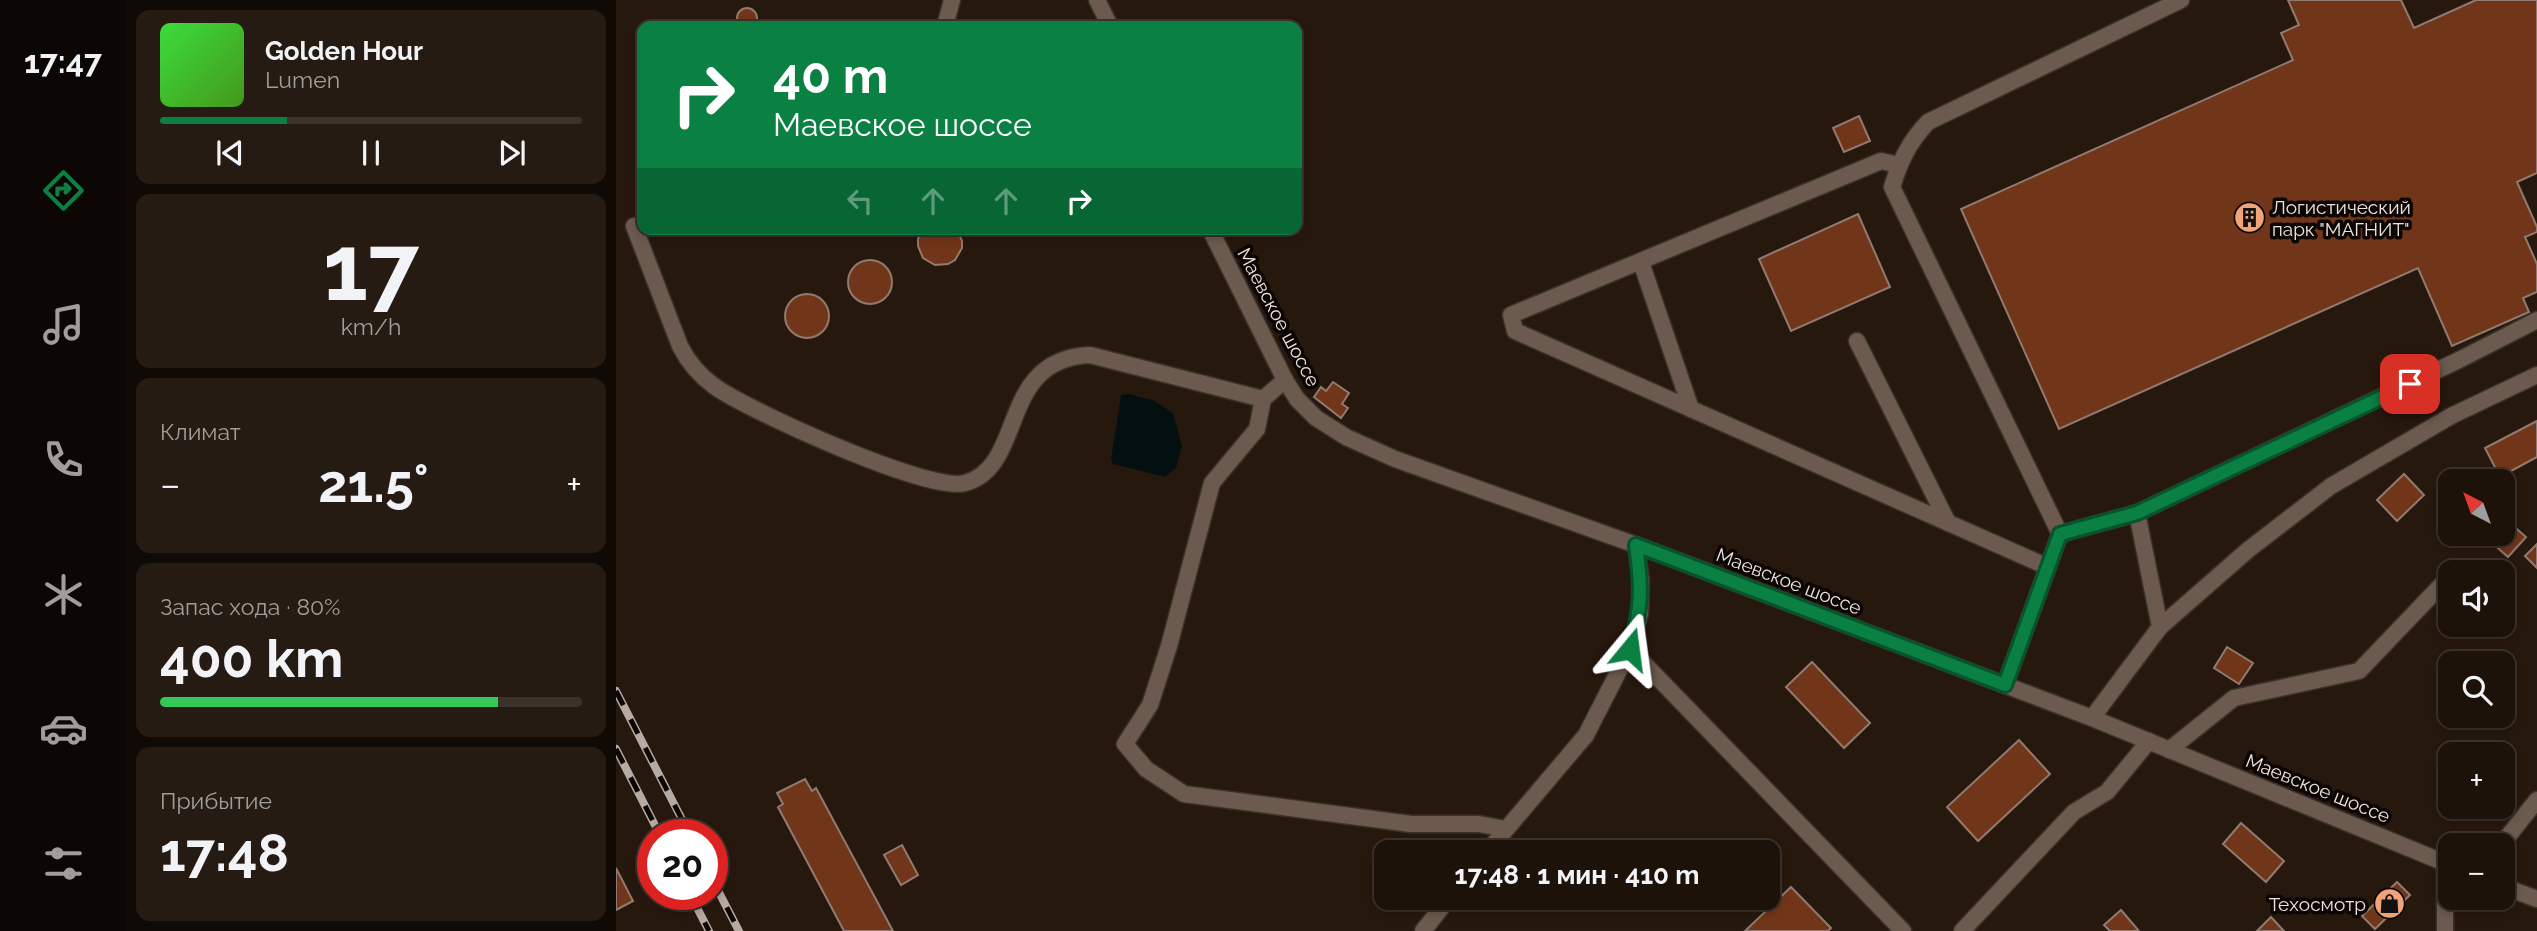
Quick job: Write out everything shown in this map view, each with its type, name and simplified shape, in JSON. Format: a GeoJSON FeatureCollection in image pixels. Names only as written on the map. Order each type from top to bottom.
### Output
{"type":"FeatureCollection","features":[{"type":"Feature","properties":{"kind":"street"},"geometry":{"type":"LineString","coordinates":[[946,21],[952,0]]}},
{"type":"Feature","properties":{"kind":"street"},"geometry":{"type":"LineString","coordinates":[[1097,0],[1108,21]]}},
{"type":"Feature","properties":{"kind":"street"},"geometry":{"type":"LineString","coordinates":[[2005,685],[2060,534],[1892,187],[1910,141],[1928,122],[2181,0]]}},
{"type":"Feature","properties":{"kind":"street"},"geometry":{"type":"LineString","coordinates":[[1899,165],[1881,161],[1511,315],[1515,331],[2048,567]]}},
{"type":"Feature","properties":{"kind":"street"},"geometry":{"type":"LineString","coordinates":[[634,226],[637,234]]}},
{"type":"Feature","properties":{"kind":"street"},"geometry":{"type":"LineString","coordinates":[[637,235],[680,346],[690,364],[714,386],[748,406],[804,432],[878,463],[929,479],[964,484],[992,467],[1020,403],[1035,378],[1053,363],[1072,356],[1090,355],[1263,399]]}},
{"type":"Feature","properties":{"kind":"street","name":"Маевское шоссе"},"geometry":{"type":"LineString","coordinates":[[1213,235],[1297,399],[1315,418],[1346,437],[1395,459],[1636,545],[2092,718],[2438,860]]}},
{"type":"Feature","properties":{"kind":"street"},"geometry":{"type":"LineString","coordinates":[[1641,262],[1691,409]]}},
{"type":"Feature","properties":{"kind":"street"},"geometry":{"type":"LineString","coordinates":[[2060,534],[2137,513],[2459,360],[2537,320]]}},
{"type":"Feature","properties":{"kind":"street"},"geometry":{"type":"LineString","coordinates":[[1857,341],[1948,523]]}},
{"type":"Feature","properties":{"kind":"street"},"geometry":{"type":"LineString","coordinates":[[2092,718],[2160,627],[2248,550],[2331,486],[2451,416],[2537,375]]}},
{"type":"Feature","properties":{"kind":"street"},"geometry":{"type":"LineString","coordinates":[[1285,380],[1263,399],[1257,429],[1212,483],[1169,646],[1150,705],[1125,744],[1146,769],[1184,794],[1411,824],[1479,824],[1506,829]]}},
{"type":"Feature","properties":{"kind":"street"},"geometry":{"type":"LineString","coordinates":[[2137,513],[2160,627]]}},
{"type":"Feature","properties":{"kind":"street"},"geometry":{"type":"LineString","coordinates":[[1497,840],[1586,735],[1630,649],[1640,614],[1641,581],[1636,545]]}},
{"type":"Feature","properties":{"kind":"street"},"geometry":{"type":"LineString","coordinates":[[2169,750],[2234,698],[2359,671],[2438,588]]}},
{"type":"Feature","properties":{"kind":"street"},"geometry":{"type":"LineString","coordinates":[[1630,649],[1903,931]]}},
{"type":"Feature","properties":{"kind":"street"},"geometry":{"type":"LineString","coordinates":[[1962,931],[2074,812],[2107,792],[2150,741]]}},
{"type":"Feature","properties":{"kind":"street"},"geometry":{"type":"LineString","coordinates":[[2511,833],[2537,800]]}},
{"type":"Feature","properties":{"kind":"street"},"geometry":{"type":"LineString","coordinates":[[2515,891],[2537,899]]}},
{"type":"Feature","properties":{"kind":"street"},"geometry":{"type":"LineString","coordinates":[[1423,931],[1440,910]]}},
{"type":"Feature","properties":{"kind":"street"},"geometry":{"type":"LineString","coordinates":[[2445,931],[2446,910]]}},
{"type":"Feature","properties":{"kind":"shaded area"},"geometry":{"type":"Polygon","coordinates":[[[1129,394],[1155,401],[1173,413],[1182,446],[1176,468],[1165,477],[1113,464],[1111,459],[1121,395],[1129,394]]]}},
{"type":"Feature","properties":{"kind":"building","name":"Логистический парк \"МАГНИТ\""},"geometry":{"type":"Polygon","coordinates":[[[2288,0],[2401,0],[2414,28],[2476,0],[2537,0],[2537,173],[2517,182],[2537,227],[2537,232],[2525,237],[2537,264],[2537,292],[2523,298],[2529,312],[2452,346],[2418,268],[2059,429],[1961,209],[2293,60],[2281,33],[2299,25],[2288,0]]]}},
{"type":"Feature","properties":{"kind":"building"},"geometry":{"type":"Polygon","coordinates":[[[743,9],[751,9],[756,14],[756,21],[738,21],[738,14],[743,9]]]}},
{"type":"Feature","properties":{"kind":"building"},"geometry":{"type":"Polygon","coordinates":[[[1859,116],[1870,141],[1844,152],[1833,128],[1859,116]]]}},
{"type":"Feature","properties":{"kind":"building"},"geometry":{"type":"Polygon","coordinates":[[[1858,214],[1890,287],[1791,331],[1759,259],[1858,214]]]}},
{"type":"Feature","properties":{"kind":"building"},"geometry":{"type":"Polygon","coordinates":[[[920,235],[960,235],[962,248],[955,260],[948,264],[935,265],[923,258],[918,239],[920,235]]]}},
{"type":"Feature","properties":{"kind":"building"},"geometry":{"type":"Polygon","coordinates":[[[870,260],[886,266],[892,282],[886,298],[870,304],[854,298],[848,282],[854,266],[870,260]]]}},
{"type":"Feature","properties":{"kind":"building"},"geometry":{"type":"Polygon","coordinates":[[[807,294],[823,300],[829,316],[823,332],[807,338],[791,332],[785,316],[791,300],[807,294]]]}},
{"type":"Feature","properties":{"kind":"building"},"geometry":{"type":"Polygon","coordinates":[[[1333,382],[1349,393],[1342,404],[1348,408],[1341,418],[1314,397],[1321,387],[1326,391],[1333,382]]]}},
{"type":"Feature","properties":{"kind":"building"},"geometry":{"type":"Polygon","coordinates":[[[2537,421],[2537,457],[2515,469],[2496,469],[2485,448],[2537,421]]]}},
{"type":"Feature","properties":{"kind":"building"},"geometry":{"type":"Polygon","coordinates":[[[2404,474],[2424,495],[2397,521],[2377,500],[2404,474]]]}},
{"type":"Feature","properties":{"kind":"building"},"geometry":{"type":"Polygon","coordinates":[[[2515,527],[2526,537],[2508,557],[2496,546],[2515,546],[2515,527]]]}},
{"type":"Feature","properties":{"kind":"building"},"geometry":{"type":"Polygon","coordinates":[[[2537,544],[2537,568],[2525,556],[2537,544]]]}},
{"type":"Feature","properties":{"kind":"building"},"geometry":{"type":"Polygon","coordinates":[[[2227,647],[2253,663],[2239,684],[2214,668],[2227,647]]]}},
{"type":"Feature","properties":{"kind":"building"},"geometry":{"type":"Polygon","coordinates":[[[1812,662],[1870,723],[1844,748],[1786,687],[1812,662]]]}},
{"type":"Feature","properties":{"kind":"building"},"geometry":{"type":"Polygon","coordinates":[[[2019,740],[2050,774],[1978,841],[1947,807],[2019,740]]]}},
{"type":"Feature","properties":{"kind":"building"},"geometry":{"type":"Polygon","coordinates":[[[805,779],[812,791],[816,788],[893,931],[844,931],[778,807],[783,804],[777,793],[805,779]]]}},
{"type":"Feature","properties":{"kind":"building"},"geometry":{"type":"Polygon","coordinates":[[[2241,823],[2284,861],[2266,882],[2223,844],[2241,823]]]}},
{"type":"Feature","properties":{"kind":"building"},"geometry":{"type":"Polygon","coordinates":[[[902,845],[918,875],[901,885],[884,855],[902,845]]]}},
{"type":"Feature","properties":{"kind":"building"},"geometry":{"type":"Polygon","coordinates":[[[616,868],[633,901],[616,910],[616,868]]]}},
{"type":"Feature","properties":{"kind":"building"},"geometry":{"type":"Polygon","coordinates":[[[2397,882],[2410,895],[2375,929],[2362,916],[2397,882]]]}},
{"type":"Feature","properties":{"kind":"building"},"geometry":{"type":"Polygon","coordinates":[[[1791,887],[1831,928],[1828,931],[1745,931],[1767,910],[1780,910],[1780,898],[1791,887]]]}},
{"type":"Feature","properties":{"kind":"building"},"geometry":{"type":"Polygon","coordinates":[[[2121,910],[2139,931],[2110,931],[2104,925],[2121,910]]]}},
{"type":"Feature","properties":{"kind":"building"},"geometry":{"type":"Polygon","coordinates":[[[2271,917],[2284,931],[2257,931],[2271,917]]]}},
{"type":"Feature","properties":{"kind":"railway"},"geometry":{"type":"LineString","coordinates":[[616,691],[682,819]]}},
{"type":"Feature","properties":{"kind":"railway"},"geometry":{"type":"LineString","coordinates":[[616,749],[652,819]]}},
{"type":"Feature","properties":{"kind":"railway"},"geometry":{"type":"LineString","coordinates":[[698,910],[709,931]]}},
{"type":"Feature","properties":{"kind":"railway"},"geometry":{"type":"LineString","coordinates":[[728,910],[739,931]]}},
{"type":"Feature","properties":{"kind":"place","name":"Логистический парк \"МАГНИТ\""},"geometry":{"type":"Point","coordinates":[2249,218]}},
{"type":"Feature","properties":{"kind":"place","name":"Техосмотр"},"geometry":{"type":"Point","coordinates":[2389,904]}},
{"type":"Feature","properties":{"kind":"route"},"geometry":{"type":"LineString","coordinates":[[1630,649],[1640,614],[1641,581],[1636,545],[2005,685],[2060,534],[2137,513],[2410,384]]}}]}
